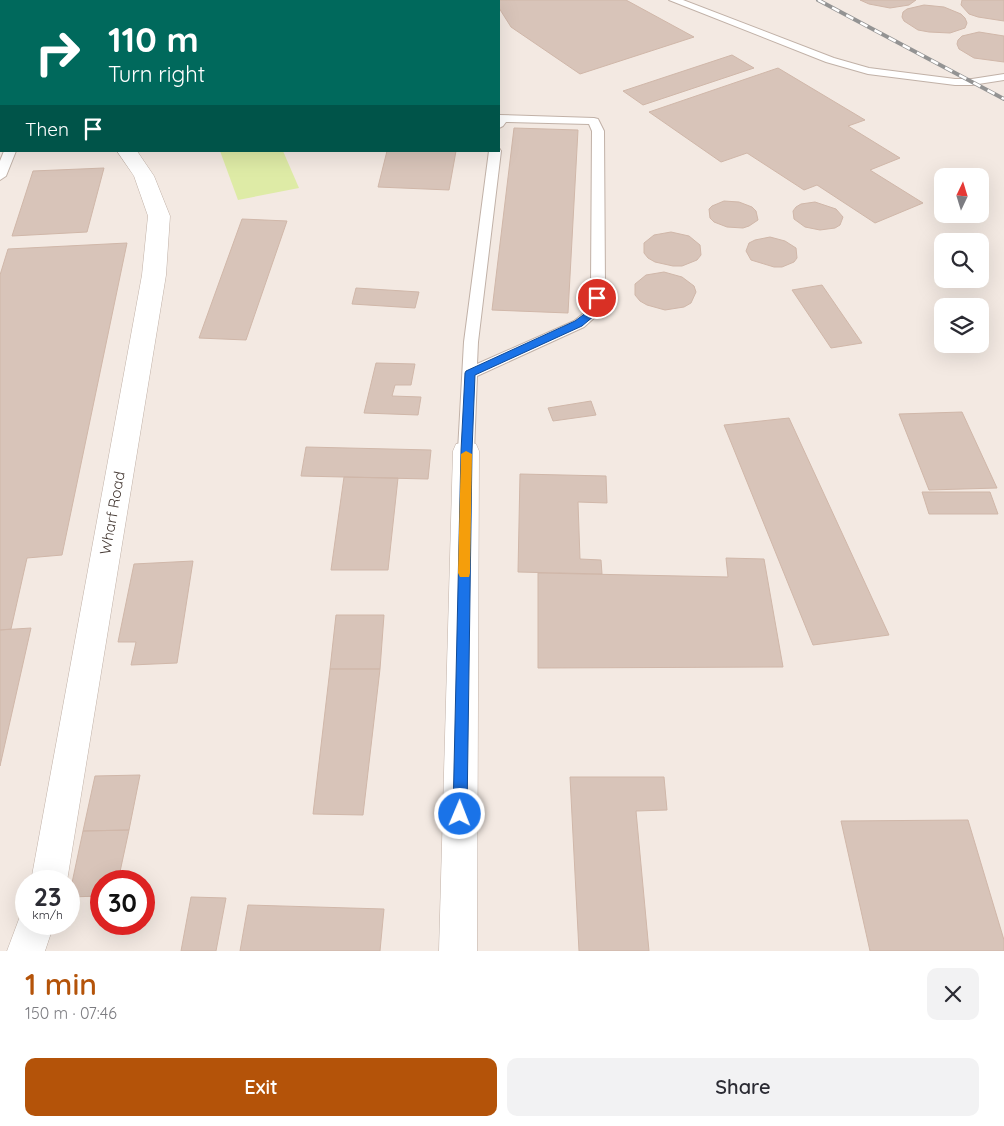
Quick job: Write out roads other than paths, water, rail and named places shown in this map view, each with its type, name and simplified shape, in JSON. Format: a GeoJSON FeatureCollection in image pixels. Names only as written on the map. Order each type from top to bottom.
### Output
{"type":"FeatureCollection","features":[{"type":"Feature","properties":{"kind":"street","name":"Wharf Road"},"geometry":{"type":"LineString","coordinates":[[51,870],[154,274],[159,216],[144,176],[128,152]]}},
{"type":"Feature","properties":{"kind":"street"},"geometry":{"type":"LineString","coordinates":[[458,951],[466,451]]}},
{"type":"Feature","properties":{"kind":"street"},"geometry":{"type":"LineString","coordinates":[[26,951],[32,935]]}},
{"type":"Feature","properties":{"kind":"lane"},"geometry":{"type":"LineString","coordinates":[[674,0],[830,60],[868,71],[955,82],[972,82],[1004,77]]}},
{"type":"Feature","properties":{"kind":"lane"},"geometry":{"type":"LineString","coordinates":[[470,373],[579,324],[596,310],[598,287],[598,131],[594,121],[501,118],[500,121]]}},
{"type":"Feature","properties":{"kind":"lane"},"geometry":{"type":"LineString","coordinates":[[0,176],[10,152]]}},
{"type":"Feature","properties":{"kind":"lane"},"geometry":{"type":"LineString","coordinates":[[466,451],[471,342],[495,152]]}},
{"type":"Feature","properties":{"kind":"railway"},"geometry":{"type":"LineString","coordinates":[[818,0],[1004,99]]}}]}
